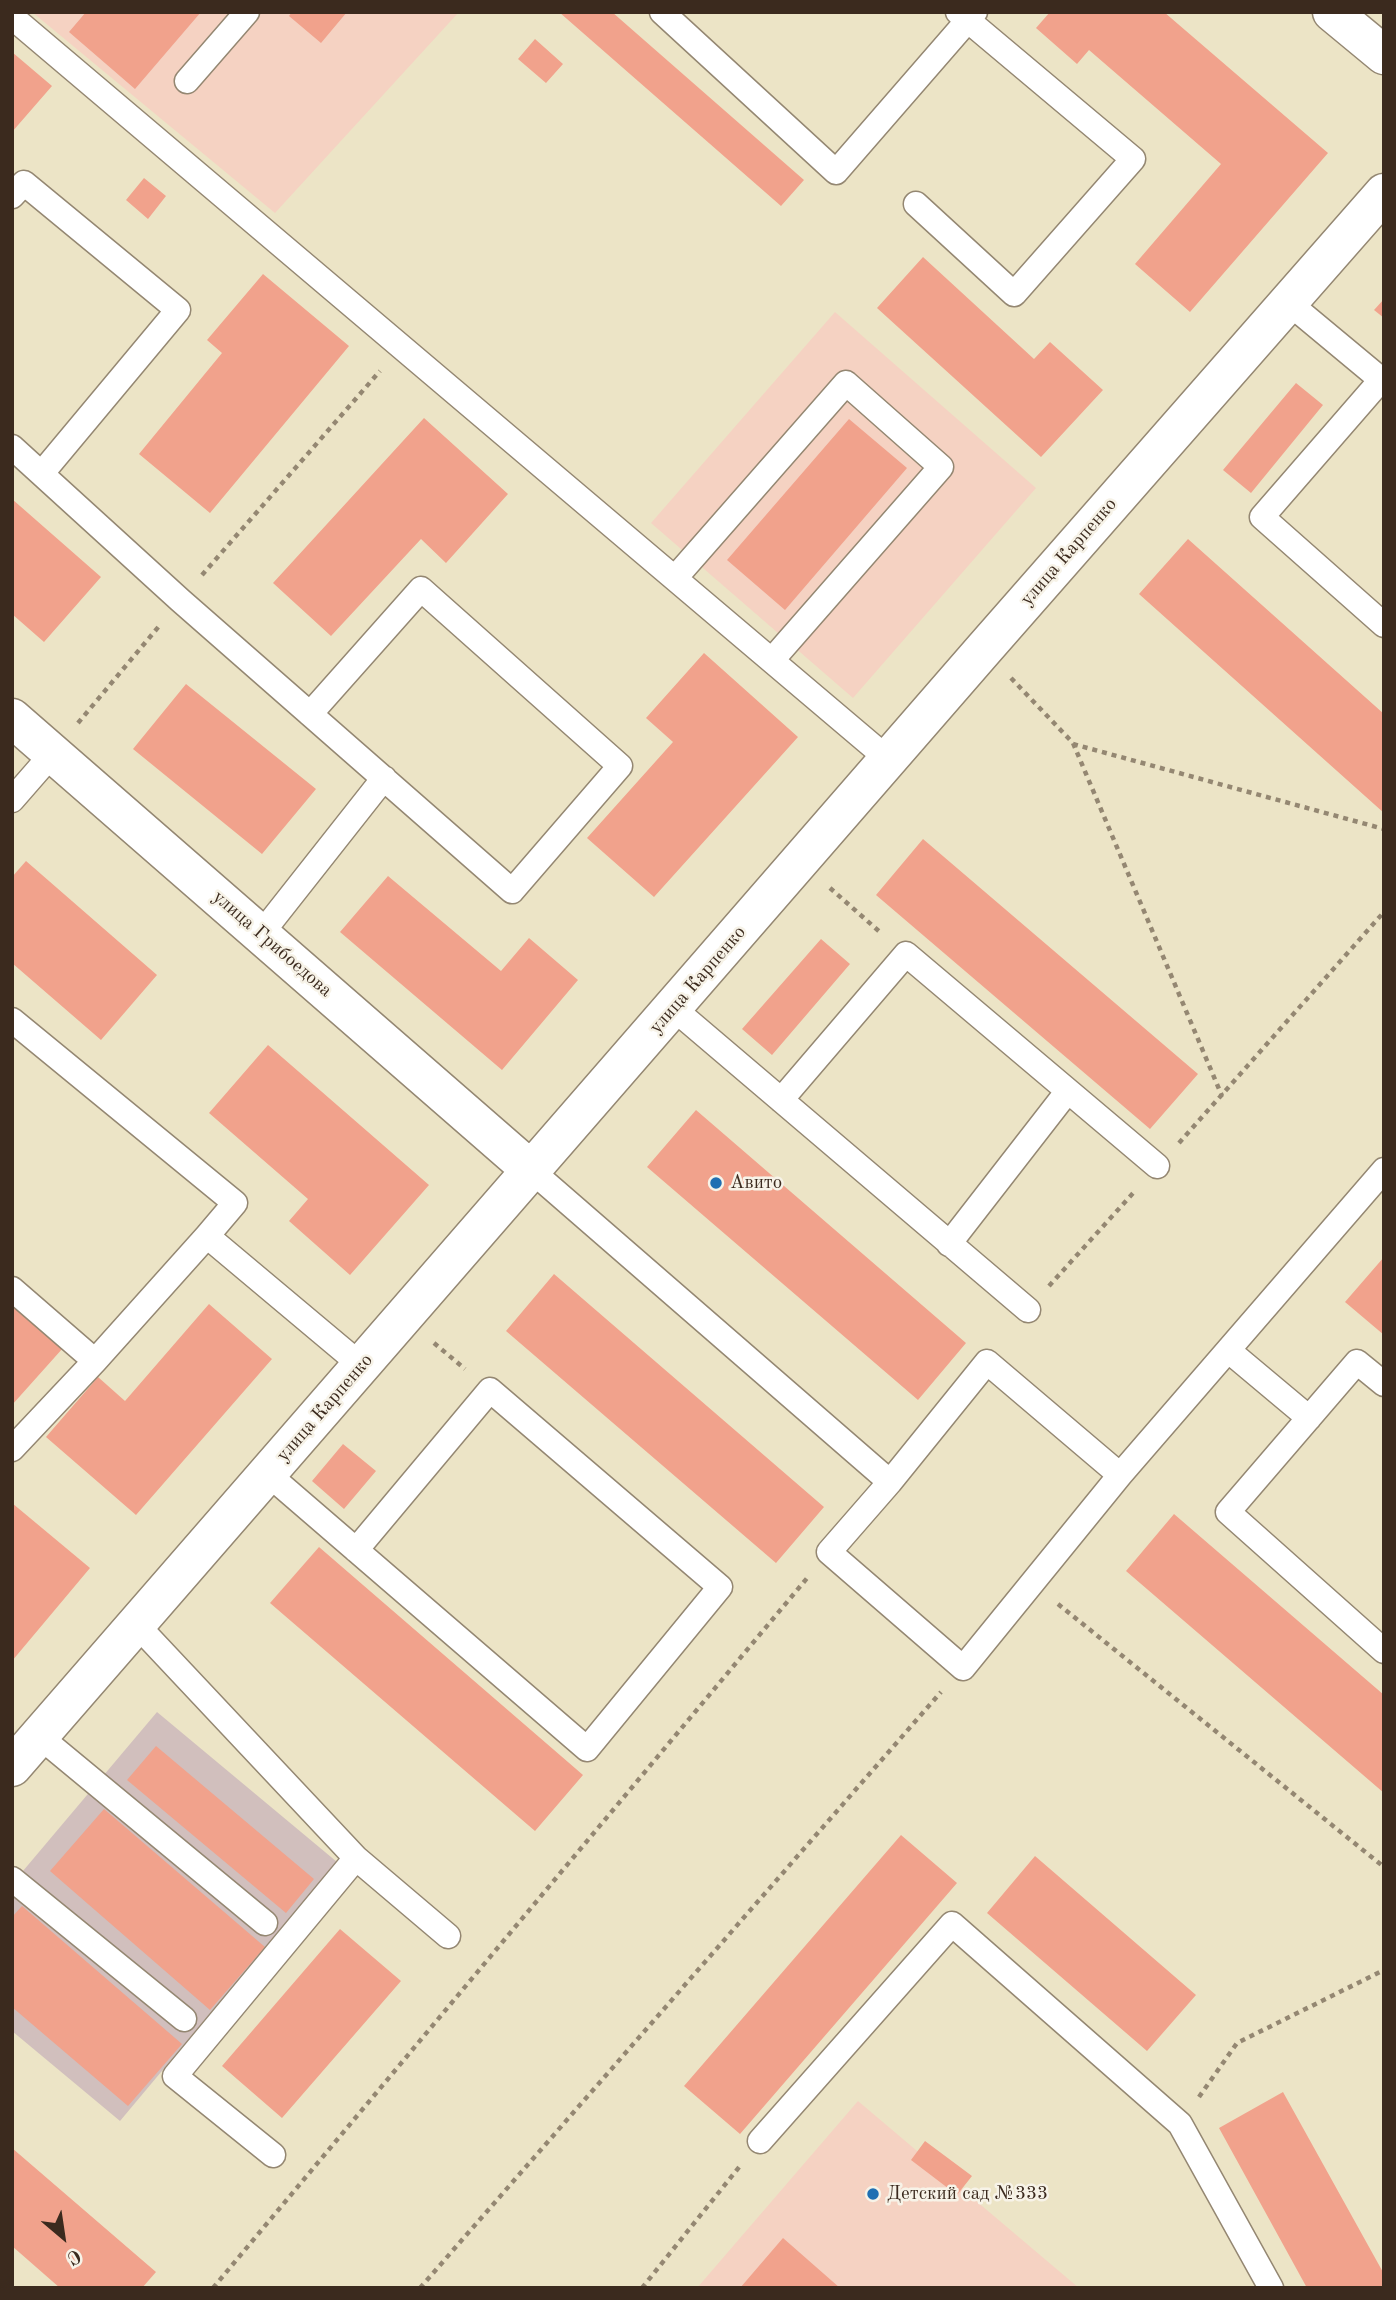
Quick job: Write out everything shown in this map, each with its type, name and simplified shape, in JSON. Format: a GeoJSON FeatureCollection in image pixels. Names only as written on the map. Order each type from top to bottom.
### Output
{"type":"FeatureCollection","features":[{"type":"Feature","properties":{"kind":"street"},"geometry":{"type":"LineString","coordinates":[[1332,12],[1384,55]]}},
{"type":"Feature","properties":{"kind":"street","name":"улица Карпенко"},"geometry":{"type":"LineString","coordinates":[[21,1753],[137,1625],[984,649],[1384,193]]}},
{"type":"Feature","properties":{"kind":"street","name":"улица Грибоедова"},"geometry":{"type":"LineString","coordinates":[[12,718],[532,1171]]}},
{"type":"Feature","properties":{"kind":"lane"},"geometry":{"type":"LineString","coordinates":[[187,81],[247,12]]}},
{"type":"Feature","properties":{"kind":"lane"},"geometry":{"type":"LineString","coordinates":[[662,12],[836,172],[967,15],[1133,159],[1014,294],[916,204]]}},
{"type":"Feature","properties":{"kind":"lane"},"geometry":{"type":"LineString","coordinates":[[12,17],[889,760]]}},
{"type":"Feature","properties":{"kind":"lane"},"geometry":{"type":"LineString","coordinates":[[12,196],[24,183],[178,310],[41,473]]}},
{"type":"Feature","properties":{"kind":"lane"},"geometry":{"type":"LineString","coordinates":[[1289,303],[1382,381],[1262,517],[1384,625]]}},
{"type":"Feature","properties":{"kind":"lane"},"geometry":{"type":"LineString","coordinates":[[675,578],[846,383],[941,467],[772,660]]}},
{"type":"Feature","properties":{"kind":"lane"},"geometry":{"type":"LineString","coordinates":[[12,447],[180,600],[310,714],[384,778],[512,891],[620,766],[421,589],[310,714]]}},
{"type":"Feature","properties":{"kind":"lane"},"geometry":{"type":"LineString","coordinates":[[12,800],[53,753]]}},
{"type":"Feature","properties":{"kind":"lane"},"geometry":{"type":"LineString","coordinates":[[261,934],[384,778]]}},
{"type":"Feature","properties":{"kind":"lane"},"geometry":{"type":"LineString","coordinates":[[781,1100],[906,954],[1157,1167]]}},
{"type":"Feature","properties":{"kind":"lane"},"geometry":{"type":"LineString","coordinates":[[673,1008],[1028,1310]]}},
{"type":"Feature","properties":{"kind":"lane"},"geometry":{"type":"LineString","coordinates":[[12,1020],[235,1203],[95,1361],[12,1449]]}},
{"type":"Feature","properties":{"kind":"lane"},"geometry":{"type":"LineString","coordinates":[[949,1244],[1068,1092]]}},
{"type":"Feature","properties":{"kind":"lane"},"geometry":{"type":"LineString","coordinates":[[1120,1475],[987,1362],[890,1482],[829,1552],[963,1668],[1120,1475],[1384,1170]]}},
{"type":"Feature","properties":{"kind":"lane"},"geometry":{"type":"LineString","coordinates":[[532,1171],[890,1482]]}},
{"type":"Feature","properties":{"kind":"lane"},"geometry":{"type":"LineString","coordinates":[[207,1236],[362,1366]]}},
{"type":"Feature","properties":{"kind":"lane"},"geometry":{"type":"LineString","coordinates":[[12,1289],[95,1361]]}},
{"type":"Feature","properties":{"kind":"lane"},"geometry":{"type":"LineString","coordinates":[[1230,1351],[1309,1418]]}},
{"type":"Feature","properties":{"kind":"lane"},"geometry":{"type":"LineString","coordinates":[[1384,1384],[1357,1362],[1228,1512],[1384,1651]]}},
{"type":"Feature","properties":{"kind":"lane"},"geometry":{"type":"LineString","coordinates":[[268,1474],[356,1550],[587,1749],[720,1587],[490,1390],[356,1550]]}},
{"type":"Feature","properties":{"kind":"lane"},"geometry":{"type":"LineString","coordinates":[[137,1625],[356,1858],[448,1936]]}},
{"type":"Feature","properties":{"kind":"lane"},"geometry":{"type":"LineString","coordinates":[[21,1753],[265,1923]]}},
{"type":"Feature","properties":{"kind":"lane"},"geometry":{"type":"LineString","coordinates":[[273,2155],[175,2076],[356,1858]]}},
{"type":"Feature","properties":{"kind":"lane"},"geometry":{"type":"LineString","coordinates":[[12,1879],[184,2020]]}},
{"type":"Feature","properties":{"kind":"lane"},"geometry":{"type":"LineString","coordinates":[[760,2141],[953,1924],[1180,2124],[1271,2288]]}},
{"type":"Feature","properties":{"kind":"path"},"geometry":{"type":"LineString","coordinates":[[53,753],[180,600],[401,346]]}},
{"type":"Feature","properties":{"kind":"path"},"geometry":{"type":"LineString","coordinates":[[984,649],[1073,743],[1222,1097]]}},
{"type":"Feature","properties":{"kind":"path"},"geometry":{"type":"LineString","coordinates":[[1073,743],[1384,829]]}},
{"type":"Feature","properties":{"kind":"path"},"geometry":{"type":"LineString","coordinates":[[800,862],[906,954]]}},
{"type":"Feature","properties":{"kind":"path"},"geometry":{"type":"LineString","coordinates":[[1028,1310],[1222,1097],[1384,912]]}},
{"type":"Feature","properties":{"kind":"path"},"geometry":{"type":"LineString","coordinates":[[404,1318],[490,1390]]}},
{"type":"Feature","properties":{"kind":"path"},"geometry":{"type":"LineString","coordinates":[[213,2288],[829,1552]]}},
{"type":"Feature","properties":{"kind":"path"},"geometry":{"type":"LineString","coordinates":[[1032,1584],[1384,1867]]}},
{"type":"Feature","properties":{"kind":"path"},"geometry":{"type":"LineString","coordinates":[[420,2288],[963,1668]]}},
{"type":"Feature","properties":{"kind":"path"},"geometry":{"type":"LineString","coordinates":[[1180,2124],[1237,2043],[1384,1970]]}},
{"type":"Feature","properties":{"kind":"path"},"geometry":{"type":"LineString","coordinates":[[642,2288],[760,2141]]}},
{"type":"Feature","properties":{"kind":"shaded area"},"geometry":{"type":"Polygon","coordinates":[[[32,12],[459,12],[275,213],[32,12]]]}},
{"type":"Feature","properties":{"kind":"shaded area"},"geometry":{"type":"Polygon","coordinates":[[[835,312],[1036,488],[853,698],[651,523],[835,312]]]}},
{"type":"Feature","properties":{"kind":"shaded area"},"geometry":{"type":"Polygon","coordinates":[[[157,1712],[337,1862],[120,2121],[12,2031],[12,1884],[157,1712]]]}},
{"type":"Feature","properties":{"kind":"shaded area","name":"Детский сад №333"},"geometry":{"type":"Polygon","coordinates":[[[858,2101],[1079,2288],[697,2288],[858,2101]]]}},
{"type":"Feature","properties":{"kind":"building"},"geometry":{"type":"Polygon","coordinates":[[[86,12],[201,12],[135,89],[69,32],[86,12]]]}},
{"type":"Feature","properties":{"kind":"building"},"geometry":{"type":"Polygon","coordinates":[[[292,12],[347,12],[321,43],[289,16],[292,12]]]}},
{"type":"Feature","properties":{"kind":"building"},"geometry":{"type":"Polygon","coordinates":[[[559,12],[612,12],[804,180],[781,206],[559,12]]]}},
{"type":"Feature","properties":{"kind":"building"},"geometry":{"type":"Polygon","coordinates":[[[1050,12],[1164,12],[1328,153],[1190,312],[1135,264],[1221,164],[1089,50],[1077,64],[1036,28],[1050,12]]]}},
{"type":"Feature","properties":{"kind":"building"},"geometry":{"type":"Polygon","coordinates":[[[535,39],[563,64],[546,83],[518,59],[535,39]]]}},
{"type":"Feature","properties":{"kind":"building"},"geometry":{"type":"Polygon","coordinates":[[[12,52],[52,86],[12,132],[12,52]]]}},
{"type":"Feature","properties":{"kind":"building"},"geometry":{"type":"Polygon","coordinates":[[[144,178],[166,196],[148,219],[126,200],[144,178]]]}},
{"type":"Feature","properties":{"kind":"building"},"geometry":{"type":"Polygon","coordinates":[[[923,257],[1034,359],[1050,342],[1103,390],[1041,457],[877,308],[923,257]]]}},
{"type":"Feature","properties":{"kind":"building"},"geometry":{"type":"Polygon","coordinates":[[[263,274],[349,346],[210,513],[139,454],[222,353],[207,340],[263,274]]]}},
{"type":"Feature","properties":{"kind":"building"},"geometry":{"type":"Polygon","coordinates":[[[1384,299],[1384,318],[1374,310],[1384,299]]]}},
{"type":"Feature","properties":{"kind":"building"},"geometry":{"type":"Polygon","coordinates":[[[1296,383],[1323,405],[1251,493],[1223,470],[1296,383]]]}},
{"type":"Feature","properties":{"kind":"building"},"geometry":{"type":"Polygon","coordinates":[[[424,418],[508,494],[446,563],[421,539],[331,636],[273,583],[424,418]]]}},
{"type":"Feature","properties":{"kind":"building"},"geometry":{"type":"Polygon","coordinates":[[[849,419],[907,468],[785,610],[727,560],[849,419]]]}},
{"type":"Feature","properties":{"kind":"building"},"geometry":{"type":"Polygon","coordinates":[[[12,499],[101,577],[44,642],[12,614],[12,499]]]}},
{"type":"Feature","properties":{"kind":"building"},"geometry":{"type":"Polygon","coordinates":[[[1188,539],[1384,714],[1384,813],[1139,594],[1188,539]]]}},
{"type":"Feature","properties":{"kind":"building"},"geometry":{"type":"Polygon","coordinates":[[[704,653],[798,737],[654,897],[587,838],[673,742],[646,718],[704,653]]]}},
{"type":"Feature","properties":{"kind":"building"},"geometry":{"type":"Polygon","coordinates":[[[186,684],[316,789],[262,854],[133,749],[186,684]]]}},
{"type":"Feature","properties":{"kind":"building"},"geometry":{"type":"Polygon","coordinates":[[[923,839],[1198,1074],[1150,1129],[876,895],[923,839]]]}},
{"type":"Feature","properties":{"kind":"building"},"geometry":{"type":"Polygon","coordinates":[[[26,861],[157,975],[101,1040],[12,963],[12,877],[26,861]]]}},
{"type":"Feature","properties":{"kind":"building"},"geometry":{"type":"Polygon","coordinates":[[[388,876],[501,971],[529,938],[578,980],[502,1070],[340,932],[388,876]]]}},
{"type":"Feature","properties":{"kind":"building"},"geometry":{"type":"Polygon","coordinates":[[[821,939],[850,964],[772,1055],[742,1029],[821,939]]]}},
{"type":"Feature","properties":{"kind":"building"},"geometry":{"type":"Polygon","coordinates":[[[268,1045],[429,1185],[350,1275],[289,1221],[308,1199],[209,1113],[268,1045]]]}},
{"type":"Feature","properties":{"kind":"building"},"geometry":{"type":"Polygon","coordinates":[[[696,1110],[966,1343],[918,1400],[647,1167],[696,1110]]]}},
{"type":"Feature","properties":{"kind":"building"},"geometry":{"type":"Polygon","coordinates":[[[1384,1257],[1384,1335],[1345,1302],[1384,1257]]]}},
{"type":"Feature","properties":{"kind":"building"},"geometry":{"type":"Polygon","coordinates":[[[554,1274],[824,1507],[776,1563],[506,1331],[554,1274]]]}},
{"type":"Feature","properties":{"kind":"building"},"geometry":{"type":"Polygon","coordinates":[[[12,1304],[63,1348],[12,1405],[12,1304]]]}},
{"type":"Feature","properties":{"kind":"building"},"geometry":{"type":"Polygon","coordinates":[[[209,1304],[272,1359],[136,1515],[46,1437],[98,1377],[125,1401],[209,1304]]]}},
{"type":"Feature","properties":{"kind":"building"},"geometry":{"type":"Polygon","coordinates":[[[343,1444],[376,1471],[344,1509],[312,1481],[343,1444]]]}},
{"type":"Feature","properties":{"kind":"building"},"geometry":{"type":"Polygon","coordinates":[[[12,1503],[90,1568],[12,1661],[12,1503]]]}},
{"type":"Feature","properties":{"kind":"building"},"geometry":{"type":"Polygon","coordinates":[[[1174,1514],[1384,1695],[1384,1793],[1126,1571],[1174,1514]]]}},
{"type":"Feature","properties":{"kind":"building"},"geometry":{"type":"Polygon","coordinates":[[[319,1547],[583,1775],[535,1831],[270,1603],[319,1547]]]}},
{"type":"Feature","properties":{"kind":"building"},"geometry":{"type":"Polygon","coordinates":[[[156,1746],[314,1879],[286,1913],[127,1780],[156,1746]]]}},
{"type":"Feature","properties":{"kind":"building"},"geometry":{"type":"Polygon","coordinates":[[[104,1809],[265,1947],[210,2010],[50,1871],[104,1809]]]}},
{"type":"Feature","properties":{"kind":"building"},"geometry":{"type":"Polygon","coordinates":[[[901,1835],[957,1883],[740,2134],[684,2086],[901,1835]]]}},
{"type":"Feature","properties":{"kind":"building"},"geometry":{"type":"Polygon","coordinates":[[[1035,1856],[1196,1995],[1147,2051],[987,1913],[1035,1856]]]}},
{"type":"Feature","properties":{"kind":"building"},"geometry":{"type":"Polygon","coordinates":[[[22,1906],[182,2044],[128,2106],[12,2007],[12,1917],[22,1906]]]}},
{"type":"Feature","properties":{"kind":"building"},"geometry":{"type":"Polygon","coordinates":[[[340,1929],[401,1981],[282,2118],[222,2066],[340,1929]]]}},
{"type":"Feature","properties":{"kind":"building"},"geometry":{"type":"Polygon","coordinates":[[[1283,2092],[1384,2274],[1384,2288],[1307,2288],[1219,2128],[1283,2092]]]}},
{"type":"Feature","properties":{"kind":"building"},"geometry":{"type":"Polygon","coordinates":[[[925,2141],[972,2176],[957,2195],[911,2160],[925,2141]]]}},
{"type":"Feature","properties":{"kind":"building"},"geometry":{"type":"Polygon","coordinates":[[[12,2148],[156,2272],[142,2288],[60,2288],[12,2246],[12,2148]]]}},
{"type":"Feature","properties":{"kind":"building"},"geometry":{"type":"Polygon","coordinates":[[[783,2238],[840,2288],[740,2288],[783,2238]]]}},
{"type":"Feature","properties":{"kind":"place","name":"Авито"},"geometry":{"type":"Point","coordinates":[716,1183]}},
{"type":"Feature","properties":{"kind":"place","name":"Детский сад №333"},"geometry":{"type":"Point","coordinates":[873,2194]}}]}
